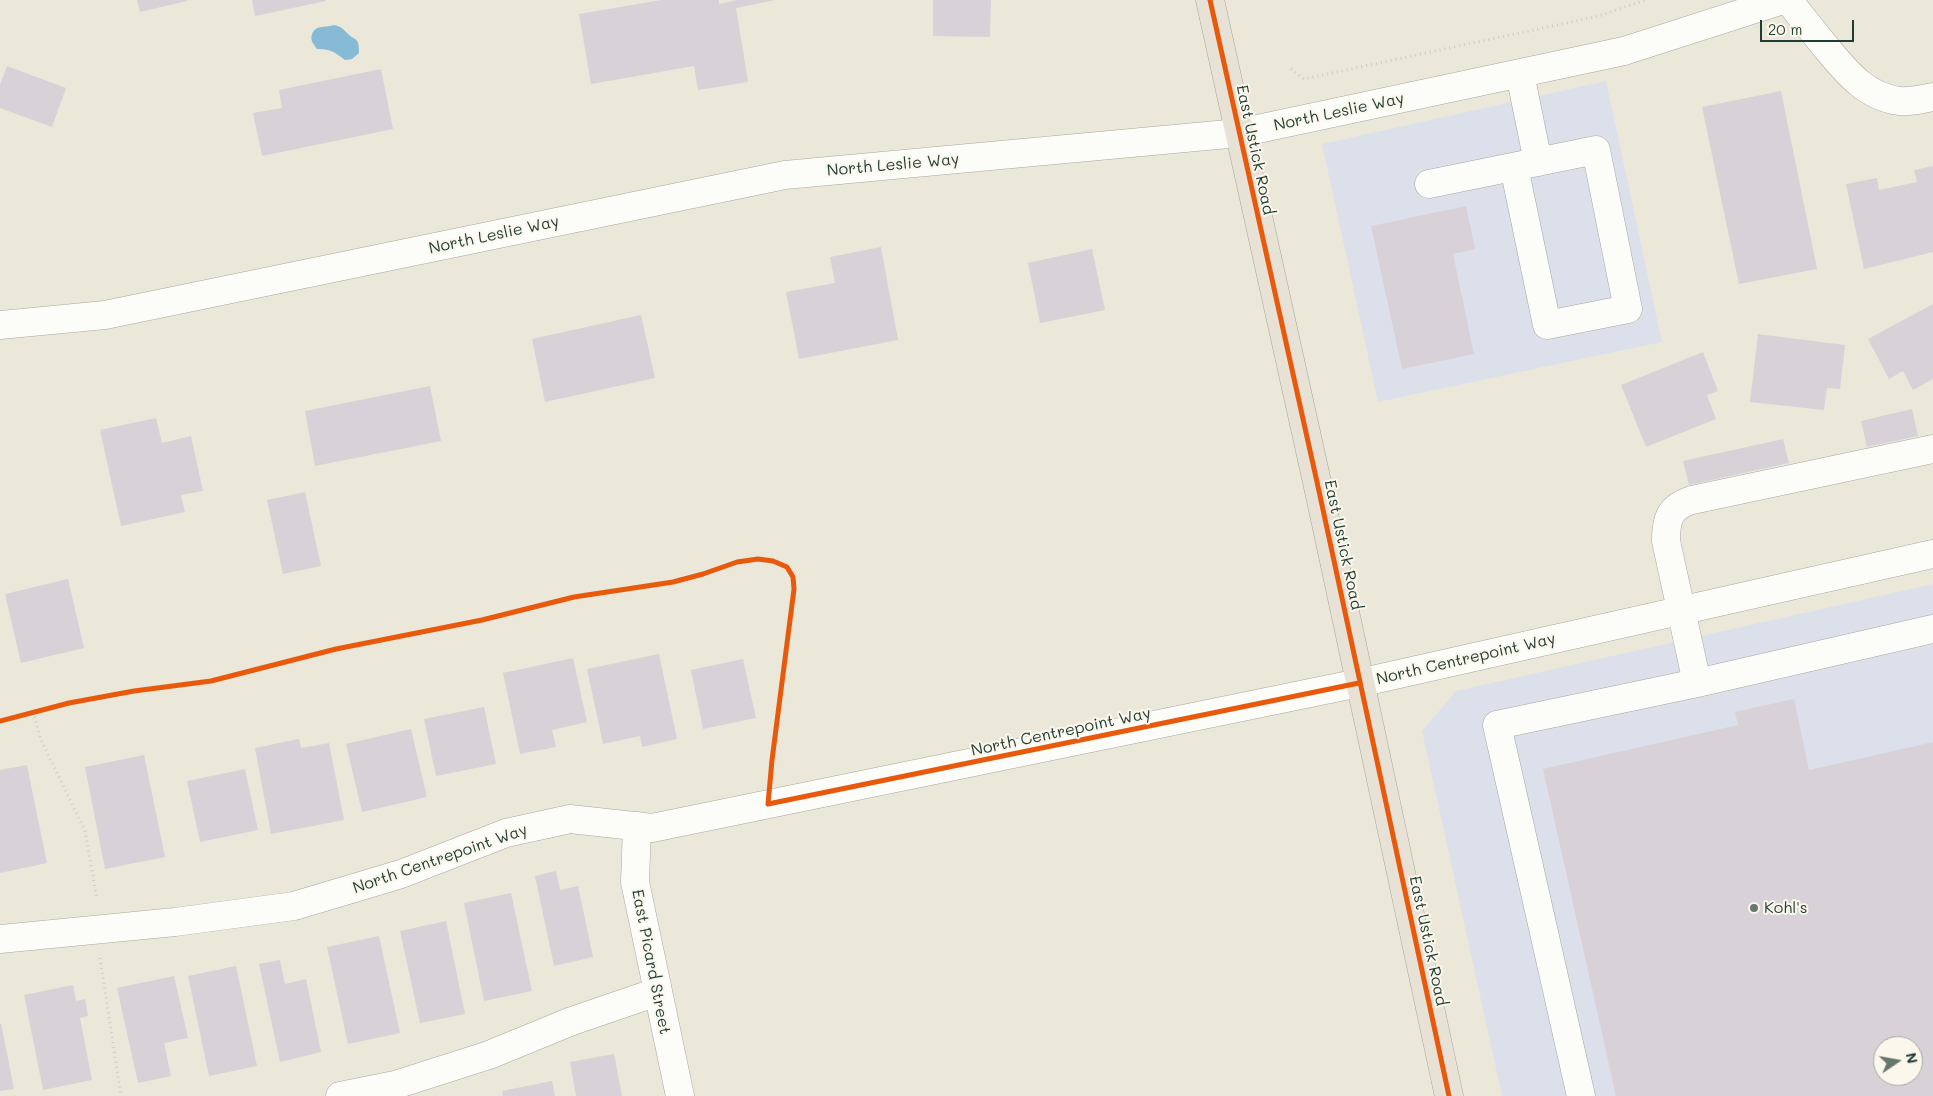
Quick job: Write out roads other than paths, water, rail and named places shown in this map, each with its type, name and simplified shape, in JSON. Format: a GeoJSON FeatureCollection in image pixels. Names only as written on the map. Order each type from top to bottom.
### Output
{"type":"FeatureCollection","features":[{"type":"Feature","properties":{"kind":"main road","name":"East Ustick Road"},"geometry":{"type":"LineString","coordinates":[[1210,0],[1449,1096]]}},
{"type":"Feature","properties":{"kind":"street","name":"North Leslie Way"},"geometry":{"type":"LineString","coordinates":[[0,325],[105,315],[785,175],[1239,133],[1624,52],[1783,0]]}},
{"type":"Feature","properties":{"kind":"street"},"geometry":{"type":"LineString","coordinates":[[1788,0],[1849,76],[1864,88],[1880,96],[1898,101],[1933,97]]}},
{"type":"Feature","properties":{"kind":"street"},"geometry":{"type":"LineString","coordinates":[[1429,184],[1526,164],[1596,150],[1628,309],[1547,325],[1526,164],[1520,74]]}},
{"type":"Feature","properties":{"kind":"street"},"geometry":{"type":"LineString","coordinates":[[1697,683],[1668,553],[1666,530],[1668,519],[1674,509],[1683,503],[1933,449]]}},
{"type":"Feature","properties":{"kind":"street","name":"North Centrepoint Way"},"geometry":{"type":"LineString","coordinates":[[0,939],[175,922],[294,906],[401,874],[506,833],[570,819],[652,828],[1359,683],[1933,554]]}},
{"type":"Feature","properties":{"kind":"street"},"geometry":{"type":"LineString","coordinates":[[1581,1096],[1497,725],[1697,683],[1933,629]]}},
{"type":"Feature","properties":{"kind":"street","name":"East Picard Street"},"geometry":{"type":"LineString","coordinates":[[637,826],[635,882],[680,1096]]}},
{"type":"Feature","properties":{"kind":"street"},"geometry":{"type":"LineString","coordinates":[[340,1096],[395,1085],[489,1054],[572,1021],[657,992]]}},
{"type":"Feature","properties":{"kind":"water"},"geometry":{"type":"Polygon","coordinates":[[[334,25],[342,28],[358,42],[359,53],[352,59],[345,60],[332,52],[317,49],[312,42],[312,34],[316,29],[334,25]]]}},
{"type":"Feature","properties":{"kind":"place","name":"Kohl's"},"geometry":{"type":"Point","coordinates":[1754,908]}}]}
